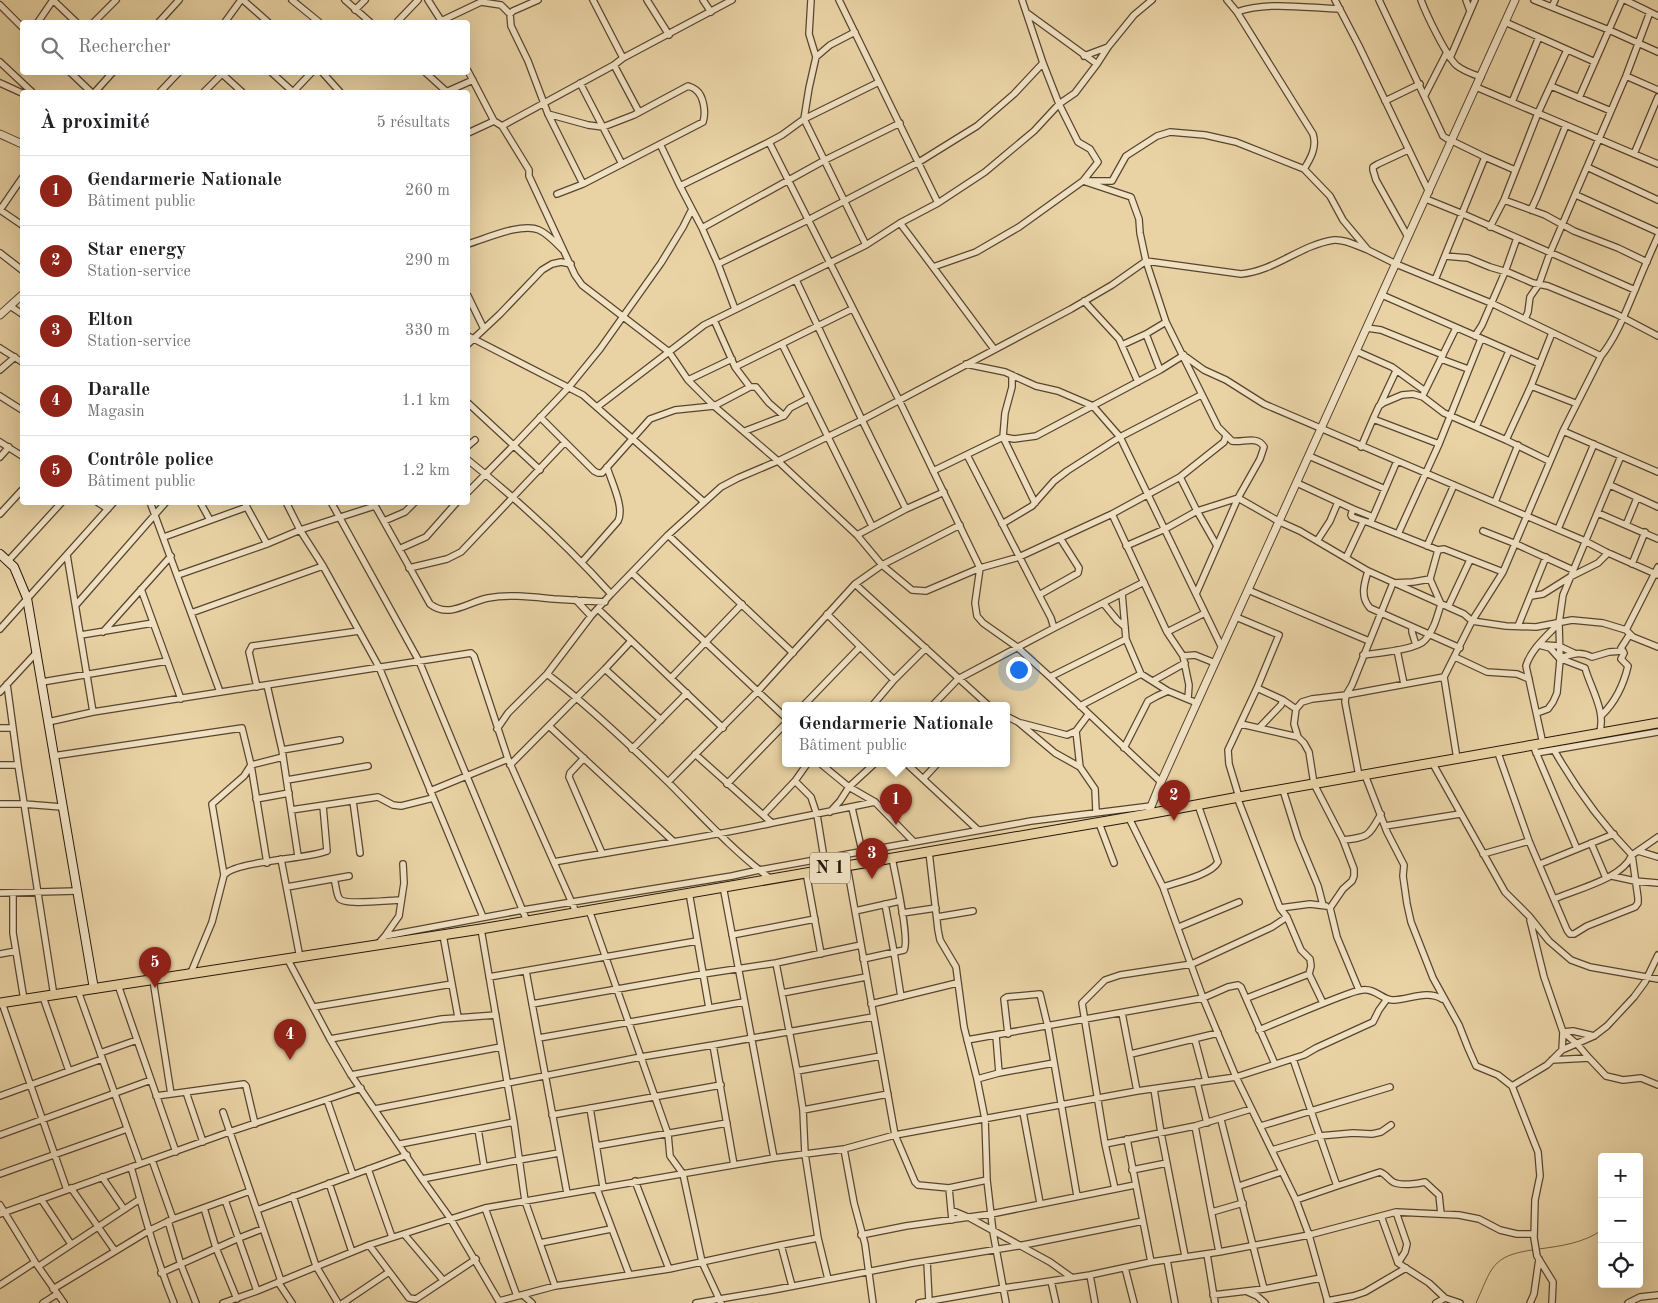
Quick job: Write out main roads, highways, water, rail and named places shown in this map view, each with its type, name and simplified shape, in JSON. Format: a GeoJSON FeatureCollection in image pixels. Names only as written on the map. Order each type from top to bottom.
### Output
{"type":"FeatureCollection","features":[{"type":"Feature","properties":{"kind":"highway","name":"N 1"},"geometry":{"type":"LineString","coordinates":[[1,1003],[481,929],[723,886],[1129,818],[1150,810],[1198,805],[1498,753],[1535,750],[1543,744],[1658,723]]}},
{"type":"Feature","properties":{"kind":"main road"},"geometry":{"type":"LineString","coordinates":[[3,558],[18,576],[27,598],[94,989]]}},
{"type":"Feature","properties":{"kind":"waterway"},"geometry":{"type":"LineString","coordinates":[[1539,1249],[1580,1241],[1598,1232]]}},
{"type":"Feature","properties":{"kind":"waterway"},"geometry":{"type":"LineString","coordinates":[[1476,1303],[1490,1272],[1500,1260],[1532,1250]]}},
{"type":"Feature","properties":{"kind":"place","name":"Star energy"},"geometry":{"type":"Point","coordinates":[1174,821]}},
{"type":"Feature","properties":{"kind":"place","name":"Gendarmerie Nationale"},"geometry":{"type":"Point","coordinates":[896,825]}},
{"type":"Feature","properties":{"kind":"place","name":"Elton"},"geometry":{"type":"Point","coordinates":[872,879]}},
{"type":"Feature","properties":{"kind":"place","name":"Contrôle police"},"geometry":{"type":"Point","coordinates":[155,988]}},
{"type":"Feature","properties":{"kind":"place","name":"Daralle"},"geometry":{"type":"Point","coordinates":[290,1060]}}]}
